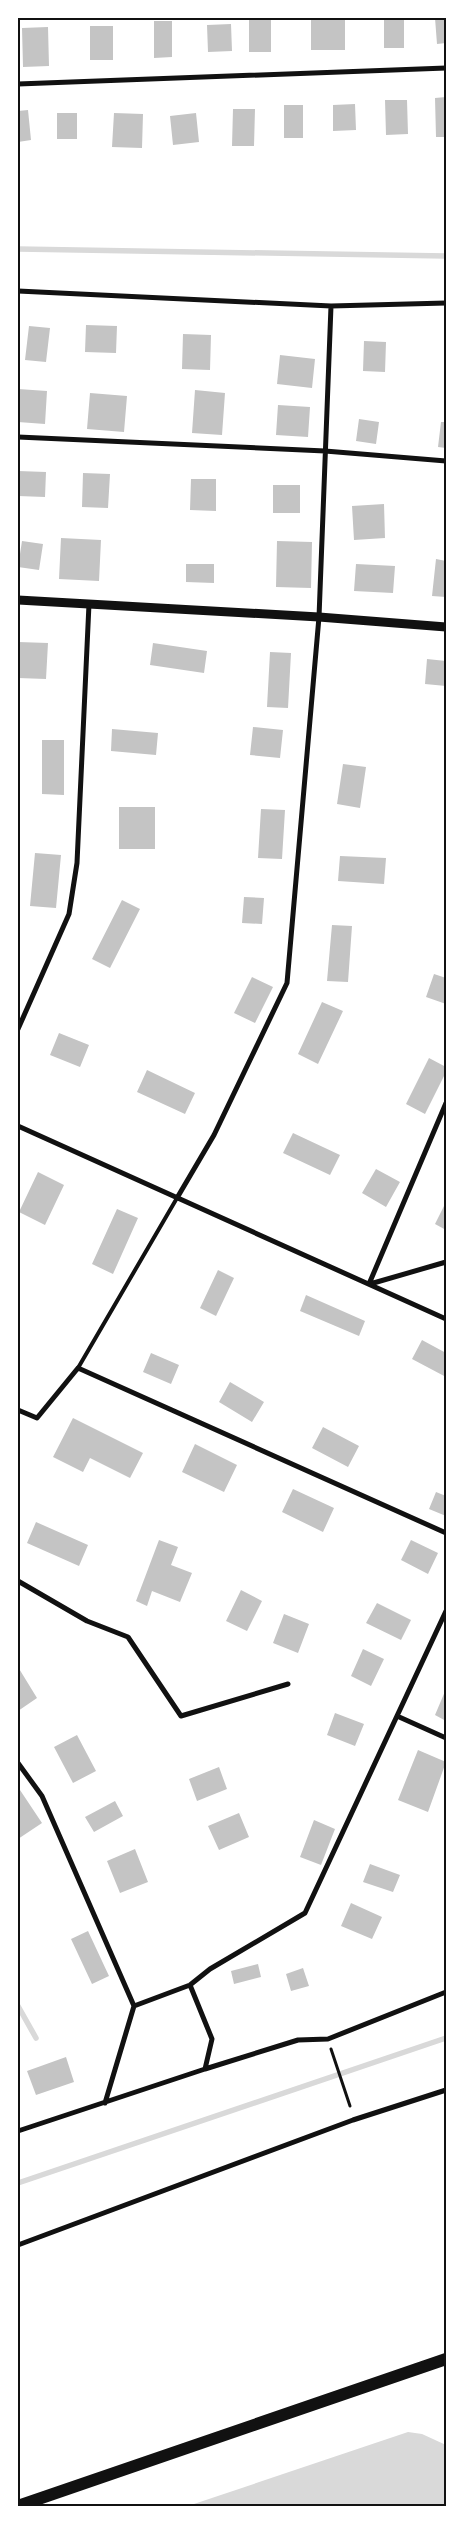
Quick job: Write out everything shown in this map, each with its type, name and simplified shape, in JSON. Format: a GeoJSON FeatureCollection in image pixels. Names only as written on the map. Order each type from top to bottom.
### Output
{"type":"FeatureCollection","features":[{"type":"Feature","properties":{"kind":"main road"},"geometry":{"type":"LineString","coordinates":[[18,2506],[446,2359]]}},
{"type":"Feature","properties":{"kind":"street"},"geometry":{"type":"LineString","coordinates":[[18,84],[446,68]]}},
{"type":"Feature","properties":{"kind":"street"},"geometry":{"type":"LineString","coordinates":[[18,291],[331,306],[446,303]]}},
{"type":"Feature","properties":{"kind":"street"},"geometry":{"type":"LineString","coordinates":[[177,1198],[214,1135],[287,983],[319,617],[331,306]]}},
{"type":"Feature","properties":{"kind":"street"},"geometry":{"type":"LineString","coordinates":[[18,437],[325,451],[446,460]]}},
{"type":"Feature","properties":{"kind":"street"},"geometry":{"type":"LineString","coordinates":[[18,600],[446,626]]}},
{"type":"Feature","properties":{"kind":"street"},"geometry":{"type":"LineString","coordinates":[[18,1029],[69,914],[77,863],[89,604]]}},
{"type":"Feature","properties":{"kind":"street"},"geometry":{"type":"LineString","coordinates":[[369,1284],[446,1102]]}},
{"type":"Feature","properties":{"kind":"street"},"geometry":{"type":"LineString","coordinates":[[18,1126],[446,1319]]}},
{"type":"Feature","properties":{"kind":"street"},"geometry":{"type":"LineString","coordinates":[[369,1284],[446,1262]]}},
{"type":"Feature","properties":{"kind":"street"},"geometry":{"type":"LineString","coordinates":[[18,1410],[37,1418],[78,1368],[446,1533]]}},
{"type":"Feature","properties":{"kind":"street"},"geometry":{"type":"LineString","coordinates":[[18,1581],[87,1621],[128,1637],[181,1716],[288,1684]]}},
{"type":"Feature","properties":{"kind":"street"},"geometry":{"type":"LineString","coordinates":[[134,2006],[190,1985],[210,1969],[305,1913],[446,1611]]}},
{"type":"Feature","properties":{"kind":"street"},"geometry":{"type":"LineString","coordinates":[[397,1716],[446,1738]]}},
{"type":"Feature","properties":{"kind":"street"},"geometry":{"type":"LineString","coordinates":[[18,1763],[42,1796],[134,2006],[105,2103]]}},
{"type":"Feature","properties":{"kind":"street"},"geometry":{"type":"LineString","coordinates":[[190,1985],[212,2039],[205,2069]]}},
{"type":"Feature","properties":{"kind":"street"},"geometry":{"type":"LineString","coordinates":[[18,2131],[298,2040],[328,2039],[446,1992]]}},
{"type":"Feature","properties":{"kind":"street"},"geometry":{"type":"LineString","coordinates":[[18,2246],[344,2123],[446,2090]]}},
{"type":"Feature","properties":{"kind":"lane"},"geometry":{"type":"LineString","coordinates":[[78,1368],[177,1198]]}},
{"type":"Feature","properties":{"kind":"path"},"geometry":{"type":"LineString","coordinates":[[328,2039],[350,2106]]}},
{"type":"Feature","properties":{"kind":"shaded area"},"geometry":{"type":"Polygon","coordinates":[[[408,2432],[422,2434],[446,2445],[446,2506],[188,2506],[408,2432]]]}},
{"type":"Feature","properties":{"kind":"building"},"geometry":{"type":"Polygon","coordinates":[[[249,18],[271,18],[271,52],[249,52],[249,18]]]}},
{"type":"Feature","properties":{"kind":"building"},"geometry":{"type":"Polygon","coordinates":[[[311,18],[345,18],[345,50],[311,50],[311,18]]]}},
{"type":"Feature","properties":{"kind":"building"},"geometry":{"type":"Polygon","coordinates":[[[384,18],[404,18],[404,48],[384,48],[384,18]]]}},
{"type":"Feature","properties":{"kind":"building"},"geometry":{"type":"Polygon","coordinates":[[[435,18],[446,18],[446,43],[437,44],[435,18]]]}},
{"type":"Feature","properties":{"kind":"building"},"geometry":{"type":"Polygon","coordinates":[[[154,21],[172,21],[172,57],[154,58],[154,21]]]}},
{"type":"Feature","properties":{"kind":"building"},"geometry":{"type":"Polygon","coordinates":[[[231,24],[232,51],[208,52],[207,25],[231,24]]]}},
{"type":"Feature","properties":{"kind":"building"},"geometry":{"type":"Polygon","coordinates":[[[90,26],[113,26],[113,60],[90,60],[90,26]]]}},
{"type":"Feature","properties":{"kind":"building"},"geometry":{"type":"Polygon","coordinates":[[[48,27],[49,66],[23,67],[22,28],[48,27]]]}},
{"type":"Feature","properties":{"kind":"building"},"geometry":{"type":"Polygon","coordinates":[[[446,97],[446,137],[436,137],[435,98],[446,97]]]}},
{"type":"Feature","properties":{"kind":"building"},"geometry":{"type":"Polygon","coordinates":[[[385,100],[407,100],[408,134],[386,135],[385,100]]]}},
{"type":"Feature","properties":{"kind":"building"},"geometry":{"type":"Polygon","coordinates":[[[355,104],[356,130],[333,131],[333,105],[355,104]]]}},
{"type":"Feature","properties":{"kind":"building"},"geometry":{"type":"Polygon","coordinates":[[[284,105],[303,105],[303,138],[284,138],[284,105]]]}},
{"type":"Feature","properties":{"kind":"building"},"geometry":{"type":"Polygon","coordinates":[[[233,109],[255,109],[254,146],[232,146],[233,109]]]}},
{"type":"Feature","properties":{"kind":"building"},"geometry":{"type":"Polygon","coordinates":[[[28,110],[31,140],[18,142],[18,111],[28,110]]]}},
{"type":"Feature","properties":{"kind":"building"},"geometry":{"type":"Polygon","coordinates":[[[57,113],[77,113],[77,139],[57,139],[57,113]]]}},
{"type":"Feature","properties":{"kind":"building"},"geometry":{"type":"Polygon","coordinates":[[[114,113],[143,114],[142,148],[112,147],[114,113]]]}},
{"type":"Feature","properties":{"kind":"building"},"geometry":{"type":"Polygon","coordinates":[[[196,113],[199,142],[173,145],[170,116],[196,113]]]}},
{"type":"Feature","properties":{"kind":"building"},"geometry":{"type":"Polygon","coordinates":[[[86,325],[117,326],[116,353],[85,352],[86,325]]]}},
{"type":"Feature","properties":{"kind":"building"},"geometry":{"type":"Polygon","coordinates":[[[29,326],[50,328],[46,362],[25,360],[29,326]]]}},
{"type":"Feature","properties":{"kind":"building"},"geometry":{"type":"Polygon","coordinates":[[[183,334],[211,335],[210,370],[182,369],[183,334]]]}},
{"type":"Feature","properties":{"kind":"building"},"geometry":{"type":"Polygon","coordinates":[[[364,341],[386,342],[385,372],[363,371],[364,341]]]}},
{"type":"Feature","properties":{"kind":"building"},"geometry":{"type":"Polygon","coordinates":[[[280,355],[315,359],[312,388],[277,384],[280,355]]]}},
{"type":"Feature","properties":{"kind":"building"},"geometry":{"type":"Polygon","coordinates":[[[18,389],[47,391],[45,424],[18,422],[18,389]]]}},
{"type":"Feature","properties":{"kind":"building"},"geometry":{"type":"Polygon","coordinates":[[[195,390],[225,393],[222,435],[192,433],[195,390]]]}},
{"type":"Feature","properties":{"kind":"building"},"geometry":{"type":"Polygon","coordinates":[[[90,393],[127,396],[124,432],[87,429],[90,393]]]}},
{"type":"Feature","properties":{"kind":"building"},"geometry":{"type":"Polygon","coordinates":[[[278,405],[310,407],[308,437],[276,435],[278,405]]]}},
{"type":"Feature","properties":{"kind":"building"},"geometry":{"type":"Polygon","coordinates":[[[359,419],[379,422],[376,444],[356,441],[359,419]]]}},
{"type":"Feature","properties":{"kind":"building"},"geometry":{"type":"Polygon","coordinates":[[[441,422],[446,422],[446,448],[438,447],[441,422]]]}},
{"type":"Feature","properties":{"kind":"building"},"geometry":{"type":"Polygon","coordinates":[[[18,471],[46,472],[45,497],[18,496],[18,471]]]}},
{"type":"Feature","properties":{"kind":"building"},"geometry":{"type":"Polygon","coordinates":[[[83,473],[110,474],[108,508],[82,507],[83,473]]]}},
{"type":"Feature","properties":{"kind":"building"},"geometry":{"type":"Polygon","coordinates":[[[191,479],[216,479],[216,511],[190,510],[191,479]]]}},
{"type":"Feature","properties":{"kind":"building"},"geometry":{"type":"Polygon","coordinates":[[[273,485],[300,485],[300,513],[273,513],[273,485]]]}},
{"type":"Feature","properties":{"kind":"building"},"geometry":{"type":"Polygon","coordinates":[[[384,504],[385,538],[354,540],[352,506],[384,504]]]}},
{"type":"Feature","properties":{"kind":"building"},"geometry":{"type":"Polygon","coordinates":[[[61,538],[101,540],[99,581],[59,579],[61,538]]]}},
{"type":"Feature","properties":{"kind":"building"},"geometry":{"type":"Polygon","coordinates":[[[22,541],[43,544],[39,570],[18,567],[22,541]]]}},
{"type":"Feature","properties":{"kind":"building"},"geometry":{"type":"Polygon","coordinates":[[[277,541],[312,542],[311,588],[276,587],[277,541]]]}},
{"type":"Feature","properties":{"kind":"building"},"geometry":{"type":"Polygon","coordinates":[[[436,559],[446,561],[446,597],[432,596],[436,559]]]}},
{"type":"Feature","properties":{"kind":"building"},"geometry":{"type":"Polygon","coordinates":[[[186,564],[214,564],[214,583],[186,582],[186,564]]]}},
{"type":"Feature","properties":{"kind":"building"},"geometry":{"type":"Polygon","coordinates":[[[356,564],[395,566],[393,593],[354,591],[356,564]]]}},
{"type":"Feature","properties":{"kind":"building"},"geometry":{"type":"Polygon","coordinates":[[[18,642],[48,643],[46,679],[18,678],[18,642]]]}},
{"type":"Feature","properties":{"kind":"building"},"geometry":{"type":"Polygon","coordinates":[[[153,643],[207,651],[204,673],[150,665],[153,643]]]}},
{"type":"Feature","properties":{"kind":"building"},"geometry":{"type":"Polygon","coordinates":[[[270,652],[291,653],[288,708],[267,707],[270,652]]]}},
{"type":"Feature","properties":{"kind":"building"},"geometry":{"type":"Polygon","coordinates":[[[427,659],[446,661],[446,686],[425,684],[427,659]]]}},
{"type":"Feature","properties":{"kind":"building"},"geometry":{"type":"Polygon","coordinates":[[[253,727],[283,730],[280,758],[250,755],[253,727]]]}},
{"type":"Feature","properties":{"kind":"building"},"geometry":{"type":"Polygon","coordinates":[[[112,729],[158,733],[156,755],[111,751],[112,729]]]}},
{"type":"Feature","properties":{"kind":"building"},"geometry":{"type":"Polygon","coordinates":[[[42,740],[64,740],[64,795],[42,794],[42,740]]]}},
{"type":"Feature","properties":{"kind":"building"},"geometry":{"type":"Polygon","coordinates":[[[343,764],[366,767],[360,808],[337,804],[343,764]]]}},
{"type":"Feature","properties":{"kind":"building"},"geometry":{"type":"Polygon","coordinates":[[[119,807],[155,807],[155,849],[119,849],[119,807]]]}},
{"type":"Feature","properties":{"kind":"building"},"geometry":{"type":"Polygon","coordinates":[[[261,809],[285,810],[282,859],[258,858],[261,809]]]}},
{"type":"Feature","properties":{"kind":"building"},"geometry":{"type":"Polygon","coordinates":[[[35,853],[61,855],[56,908],[30,906],[35,853]]]}},
{"type":"Feature","properties":{"kind":"building"},"geometry":{"type":"Polygon","coordinates":[[[340,856],[386,858],[384,884],[338,881],[340,856]]]}},
{"type":"Feature","properties":{"kind":"building"},"geometry":{"type":"Polygon","coordinates":[[[244,897],[264,898],[262,924],[242,923],[244,897]]]}},
{"type":"Feature","properties":{"kind":"building"},"geometry":{"type":"Polygon","coordinates":[[[122,900],[140,909],[110,968],[92,959],[122,900]]]}},
{"type":"Feature","properties":{"kind":"building"},"geometry":{"type":"Polygon","coordinates":[[[332,925],[352,926],[348,982],[327,981],[332,925]]]}},
{"type":"Feature","properties":{"kind":"building"},"geometry":{"type":"Polygon","coordinates":[[[434,974],[446,978],[446,1004],[426,997],[434,974]]]}},
{"type":"Feature","properties":{"kind":"building"},"geometry":{"type":"Polygon","coordinates":[[[252,977],[273,987],[255,1023],[234,1013],[252,977]]]}},
{"type":"Feature","properties":{"kind":"building"},"geometry":{"type":"Polygon","coordinates":[[[322,1002],[343,1011],[318,1064],[298,1054],[322,1002]]]}},
{"type":"Feature","properties":{"kind":"building"},"geometry":{"type":"Polygon","coordinates":[[[59,1033],[89,1045],[80,1067],[50,1055],[59,1033]]]}},
{"type":"Feature","properties":{"kind":"building"},"geometry":{"type":"Polygon","coordinates":[[[429,1058],[446,1067],[446,1072],[425,1114],[406,1104],[429,1058]]]}},
{"type":"Feature","properties":{"kind":"building"},"geometry":{"type":"Polygon","coordinates":[[[147,1070],[195,1093],[185,1114],[137,1092],[147,1070]]]}},
{"type":"Feature","properties":{"kind":"building"},"geometry":{"type":"Polygon","coordinates":[[[293,1133],[340,1155],[330,1175],[283,1153],[293,1133]]]}},
{"type":"Feature","properties":{"kind":"building"},"geometry":{"type":"Polygon","coordinates":[[[376,1169],[400,1182],[386,1207],[362,1193],[376,1169]]]}},
{"type":"Feature","properties":{"kind":"building"},"geometry":{"type":"Polygon","coordinates":[[[38,1172],[64,1185],[45,1225],[19,1212],[38,1172]]]}},
{"type":"Feature","properties":{"kind":"building"},"geometry":{"type":"Polygon","coordinates":[[[446,1202],[446,1230],[435,1224],[446,1202]]]}},
{"type":"Feature","properties":{"kind":"building"},"geometry":{"type":"Polygon","coordinates":[[[117,1209],[138,1218],[113,1274],[92,1264],[117,1209]]]}},
{"type":"Feature","properties":{"kind":"building"},"geometry":{"type":"Polygon","coordinates":[[[218,1270],[234,1278],[216,1316],[200,1308],[218,1270]]]}},
{"type":"Feature","properties":{"kind":"building"},"geometry":{"type":"Polygon","coordinates":[[[306,1295],[365,1321],[359,1336],[300,1311],[306,1295]]]}},
{"type":"Feature","properties":{"kind":"building"},"geometry":{"type":"Polygon","coordinates":[[[422,1340],[446,1353],[446,1377],[412,1359],[422,1340]]]}},
{"type":"Feature","properties":{"kind":"building"},"geometry":{"type":"Polygon","coordinates":[[[151,1353],[179,1365],[171,1384],[143,1372],[151,1353]]]}},
{"type":"Feature","properties":{"kind":"building"},"geometry":{"type":"Polygon","coordinates":[[[230,1382],[264,1402],[252,1422],[219,1402],[230,1382]]]}},
{"type":"Feature","properties":{"kind":"building"},"geometry":{"type":"Polygon","coordinates":[[[73,1418],[143,1453],[130,1478],[90,1458],[83,1472],[53,1457],[73,1418]]]}},
{"type":"Feature","properties":{"kind":"building"},"geometry":{"type":"Polygon","coordinates":[[[323,1427],[359,1446],[348,1467],[312,1448],[323,1427]]]}},
{"type":"Feature","properties":{"kind":"building"},"geometry":{"type":"Polygon","coordinates":[[[195,1444],[237,1465],[224,1492],[182,1472],[195,1444]]]}},
{"type":"Feature","properties":{"kind":"building"},"geometry":{"type":"Polygon","coordinates":[[[293,1489],[334,1508],[323,1532],[282,1512],[293,1489]]]}},
{"type":"Feature","properties":{"kind":"building"},"geometry":{"type":"Polygon","coordinates":[[[436,1492],[446,1496],[446,1516],[429,1509],[436,1492]]]}},
{"type":"Feature","properties":{"kind":"building"},"geometry":{"type":"Polygon","coordinates":[[[36,1522],[88,1545],[79,1566],[27,1543],[36,1522]]]}},
{"type":"Feature","properties":{"kind":"building"},"geometry":{"type":"Polygon","coordinates":[[[159,1540],[178,1547],[171,1565],[192,1573],[180,1602],[152,1591],[147,1606],[136,1601],[159,1540]]]}},
{"type":"Feature","properties":{"kind":"building"},"geometry":{"type":"Polygon","coordinates":[[[411,1540],[438,1553],[428,1574],[401,1560],[411,1540]]]}},
{"type":"Feature","properties":{"kind":"building"},"geometry":{"type":"Polygon","coordinates":[[[241,1590],[262,1601],[247,1631],[226,1621],[241,1590]]]}},
{"type":"Feature","properties":{"kind":"building"},"geometry":{"type":"Polygon","coordinates":[[[377,1603],[411,1620],[401,1640],[366,1623],[377,1603]]]}},
{"type":"Feature","properties":{"kind":"building"},"geometry":{"type":"Polygon","coordinates":[[[284,1614],[309,1624],[298,1653],[273,1643],[284,1614]]]}},
{"type":"Feature","properties":{"kind":"building"},"geometry":{"type":"Polygon","coordinates":[[[363,1649],[384,1659],[371,1686],[351,1676],[363,1649]]]}},
{"type":"Feature","properties":{"kind":"building"},"geometry":{"type":"Polygon","coordinates":[[[18,1667],[37,1698],[18,1711],[18,1667]]]}},
{"type":"Feature","properties":{"kind":"building"},"geometry":{"type":"Polygon","coordinates":[[[446,1689],[446,1721],[435,1715],[446,1689]]]}},
{"type":"Feature","properties":{"kind":"building"},"geometry":{"type":"Polygon","coordinates":[[[335,1713],[364,1724],[355,1746],[327,1735],[335,1713]]]}},
{"type":"Feature","properties":{"kind":"building"},"geometry":{"type":"Polygon","coordinates":[[[77,1735],[96,1771],[73,1783],[54,1747],[77,1735]]]}},
{"type":"Feature","properties":{"kind":"building"},"geometry":{"type":"Polygon","coordinates":[[[418,1750],[446,1762],[428,1812],[398,1800],[418,1750]]]}},
{"type":"Feature","properties":{"kind":"building"},"geometry":{"type":"Polygon","coordinates":[[[219,1767],[227,1789],[197,1801],[189,1779],[219,1767]]]}},
{"type":"Feature","properties":{"kind":"building"},"geometry":{"type":"Polygon","coordinates":[[[18,1787],[42,1823],[18,1839],[18,1787]]]}},
{"type":"Feature","properties":{"kind":"building"},"geometry":{"type":"Polygon","coordinates":[[[115,1801],[123,1816],[94,1832],[85,1817],[115,1801]]]}},
{"type":"Feature","properties":{"kind":"building"},"geometry":{"type":"Polygon","coordinates":[[[239,1813],[249,1837],[219,1850],[208,1826],[239,1813]]]}},
{"type":"Feature","properties":{"kind":"building"},"geometry":{"type":"Polygon","coordinates":[[[314,1820],[335,1829],[321,1865],[300,1857],[314,1820]]]}},
{"type":"Feature","properties":{"kind":"building"},"geometry":{"type":"Polygon","coordinates":[[[135,1849],[148,1882],[120,1893],[107,1861],[135,1849]]]}},
{"type":"Feature","properties":{"kind":"building"},"geometry":{"type":"Polygon","coordinates":[[[370,1864],[400,1875],[393,1892],[363,1882],[370,1864]]]}},
{"type":"Feature","properties":{"kind":"building"},"geometry":{"type":"Polygon","coordinates":[[[351,1903],[382,1917],[372,1939],[341,1926],[351,1903]]]}},
{"type":"Feature","properties":{"kind":"building"},"geometry":{"type":"Polygon","coordinates":[[[88,1931],[109,1976],[92,1984],[71,1939],[88,1931]]]}},
{"type":"Feature","properties":{"kind":"building"},"geometry":{"type":"Polygon","coordinates":[[[258,1964],[261,1977],[234,1984],[231,1971],[258,1964]]]}},
{"type":"Feature","properties":{"kind":"building"},"geometry":{"type":"Polygon","coordinates":[[[303,1968],[309,1986],[291,1991],[286,1974],[303,1968]]]}},
{"type":"Feature","properties":{"kind":"building"},"geometry":{"type":"Polygon","coordinates":[[[66,2057],[74,2082],[36,2095],[27,2071],[66,2057]]]}},
{"type":"Feature","properties":{"kind":"waterway"},"geometry":{"type":"LineString","coordinates":[[18,249],[446,256]]}},
{"type":"Feature","properties":{"kind":"waterway"},"geometry":{"type":"LineString","coordinates":[[18,2006],[36,2038]]}},
{"type":"Feature","properties":{"kind":"waterway"},"geometry":{"type":"LineString","coordinates":[[18,2183],[446,2038]]}}]}
